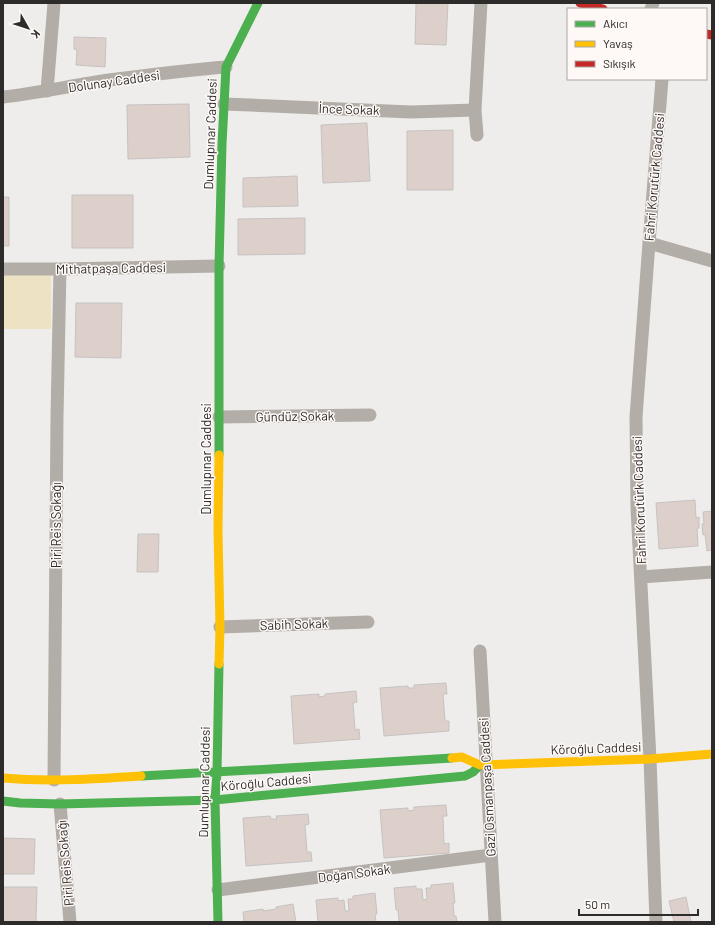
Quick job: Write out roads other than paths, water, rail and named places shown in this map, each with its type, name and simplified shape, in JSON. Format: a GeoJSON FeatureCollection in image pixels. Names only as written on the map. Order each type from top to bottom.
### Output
{"type":"FeatureCollection","features":[{"type":"Feature","properties":{"kind":"street"},"geometry":{"type":"LineString","coordinates":[[47,90],[54,3]]}},
{"type":"Feature","properties":{"kind":"street","name":"Dumlupınar Caddesi"},"geometry":{"type":"LineString","coordinates":[[218,922],[215,800],[217,773],[220,627],[218,530],[219,266],[224,104],[226,67],[258,3]]}},
{"type":"Feature","properties":{"kind":"street"},"geometry":{"type":"LineString","coordinates":[[476,135],[475,110],[481,3]]}},
{"type":"Feature","properties":{"kind":"street"},"geometry":{"type":"LineString","coordinates":[[580,3],[599,8]]}},
{"type":"Feature","properties":{"kind":"street","name":"Dolunay Caddesi"},"geometry":{"type":"LineString","coordinates":[[3,97],[109,80],[197,69],[226,67]]}},
{"type":"Feature","properties":{"kind":"street","name":"Fahri Korutürk Caddesi"},"geometry":{"type":"LineString","coordinates":[[656,922],[650,759],[637,508],[636,417],[648,243],[662,80]]}},
{"type":"Feature","properties":{"kind":"street","name":"İnce Sokak"},"geometry":{"type":"LineString","coordinates":[[224,104],[411,112],[475,110]]}},
{"type":"Feature","properties":{"kind":"street"},"geometry":{"type":"LineString","coordinates":[[648,243],[712,261]]}},
{"type":"Feature","properties":{"kind":"street","name":"Mithatpaşa Caddesi"},"geometry":{"type":"LineString","coordinates":[[3,269],[219,266]]}},
{"type":"Feature","properties":{"kind":"street","name":"Piri Reis Sokağı"},"geometry":{"type":"LineString","coordinates":[[54,780],[60,269]]}},
{"type":"Feature","properties":{"kind":"street","name":"Gündüz Sokak"},"geometry":{"type":"LineString","coordinates":[[219,417],[370,415]]}},
{"type":"Feature","properties":{"kind":"street"},"geometry":{"type":"LineString","coordinates":[[641,577],[712,572]]}},
{"type":"Feature","properties":{"kind":"street","name":"Sabih Sokak"},"geometry":{"type":"LineString","coordinates":[[220,627],[368,622]]}},
{"type":"Feature","properties":{"kind":"street","name":"Gazi Osmanpaşa Caddesi"},"geometry":{"type":"LineString","coordinates":[[480,651],[483,765],[495,922]]}},
{"type":"Feature","properties":{"kind":"street","name":"Köroğlu Caddesi"},"geometry":{"type":"LineString","coordinates":[[3,778],[23,780],[54,780],[217,773],[462,756],[483,765],[650,759],[712,754]]}},
{"type":"Feature","properties":{"kind":"street","name":"Köroğlu Caddesi"},"geometry":{"type":"LineString","coordinates":[[3,801],[60,804],[215,800],[466,776],[483,765]]}},
{"type":"Feature","properties":{"kind":"street","name":"Piri Reis Sokağı"},"geometry":{"type":"LineString","coordinates":[[60,804],[70,922]]}},
{"type":"Feature","properties":{"kind":"street","name":"Doğan Sokak"},"geometry":{"type":"LineString","coordinates":[[218,890],[491,855]]}}]}
